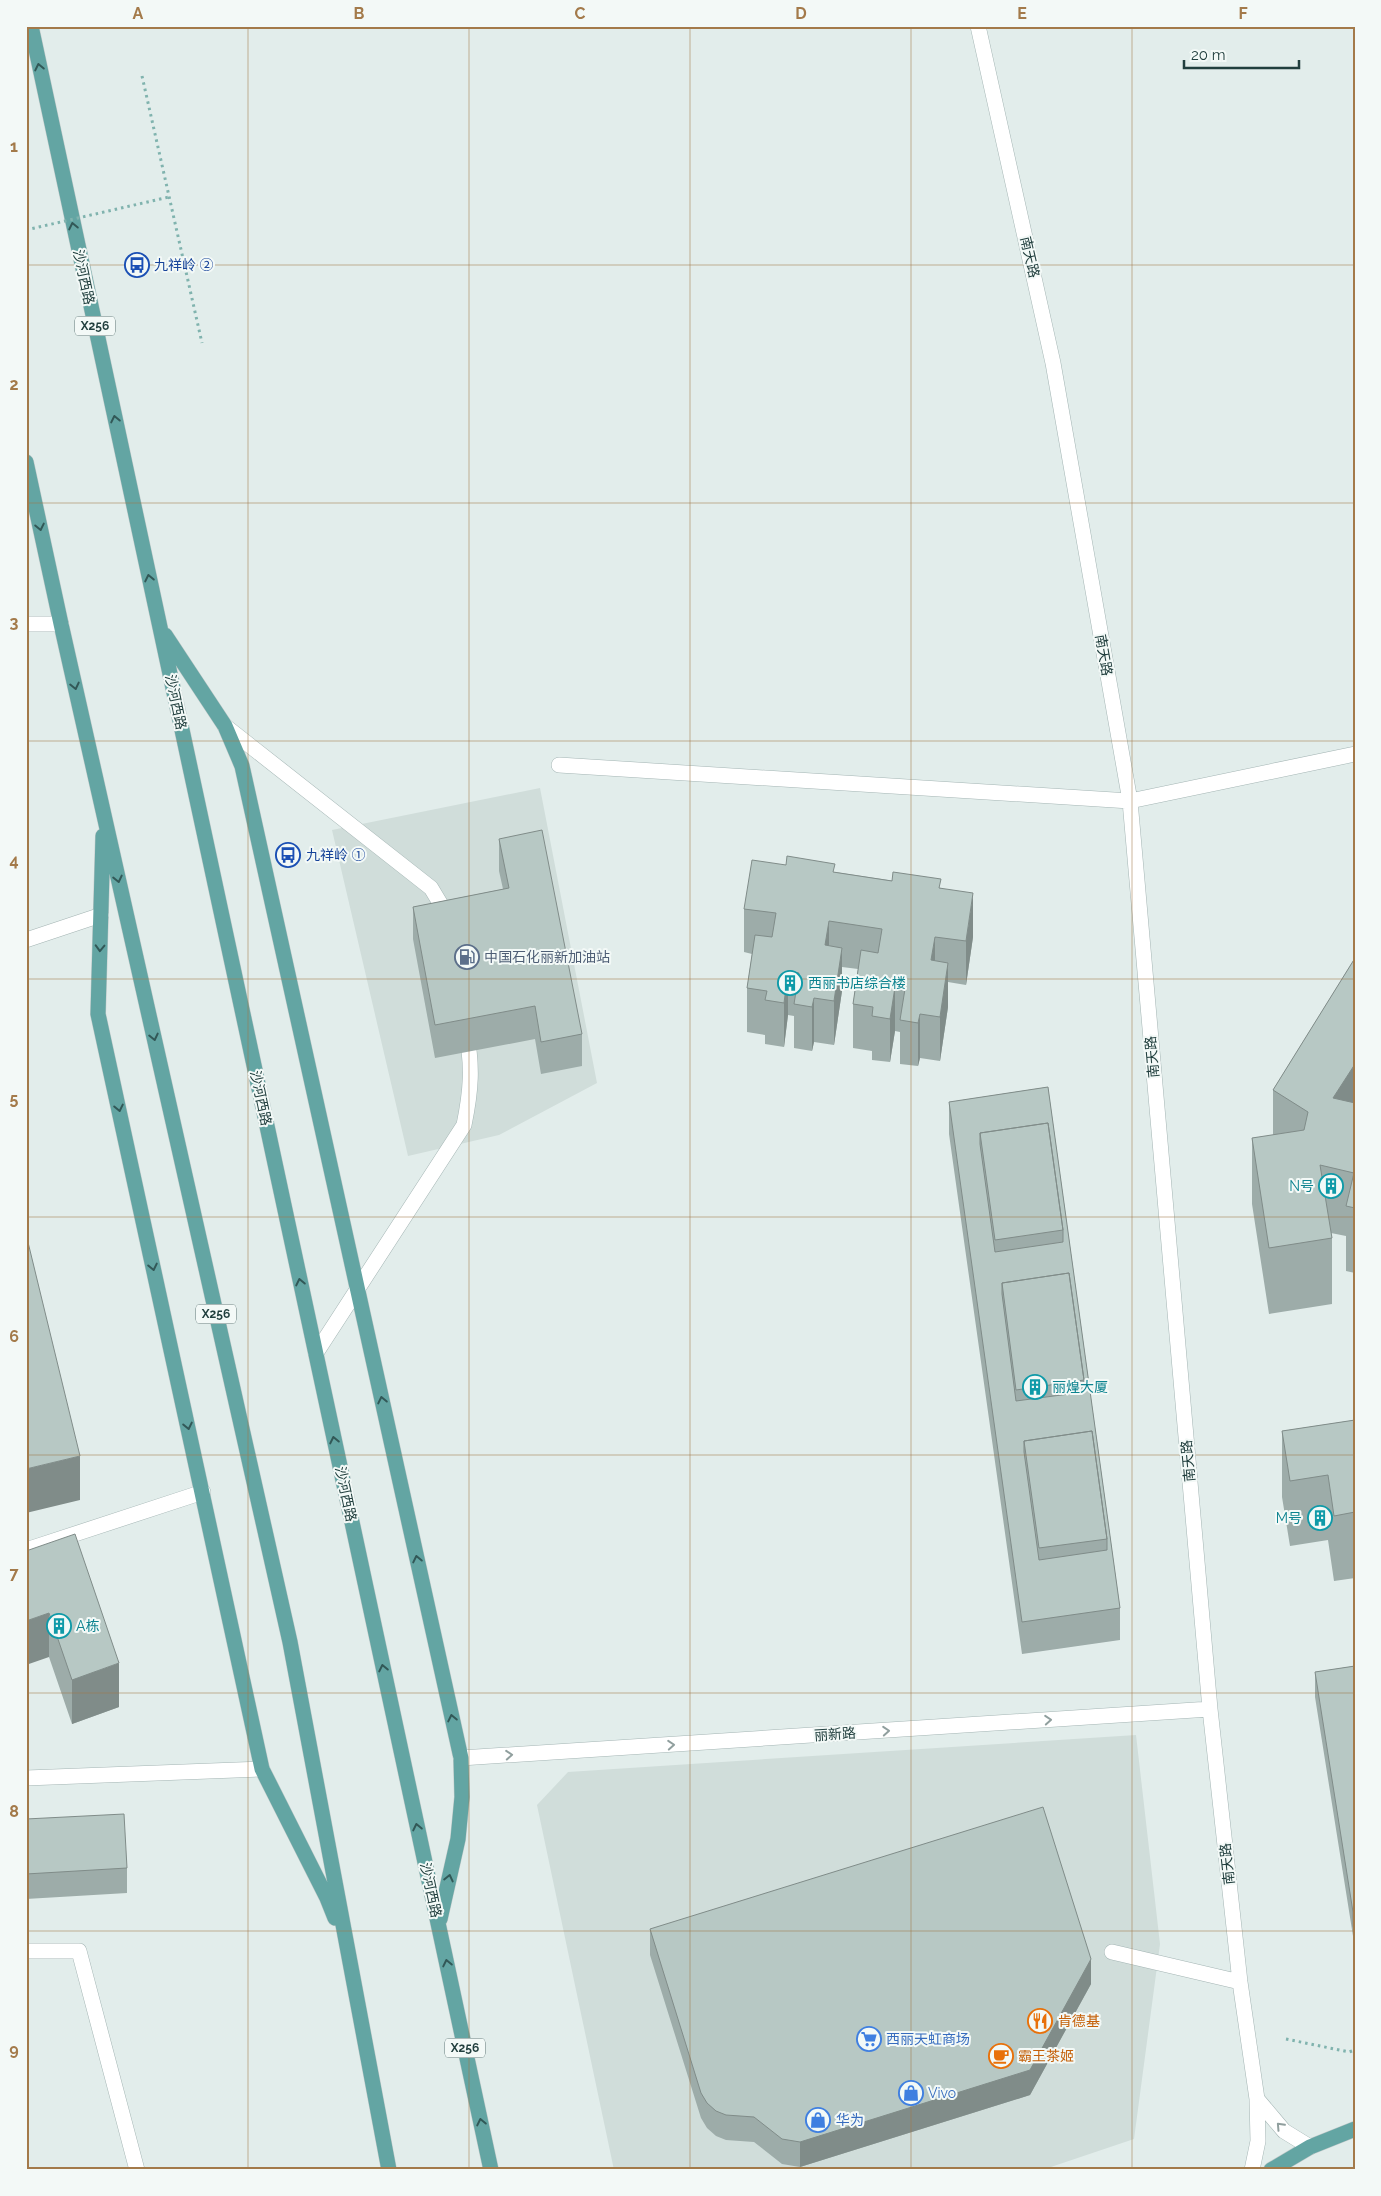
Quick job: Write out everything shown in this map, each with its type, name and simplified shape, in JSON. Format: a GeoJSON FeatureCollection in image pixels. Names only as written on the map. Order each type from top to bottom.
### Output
{"type":"FeatureCollection","features":[{"type":"Feature","properties":{"kind":"main road","name":"沙河西路"},"geometry":{"type":"LineString","coordinates":[[31,26],[491,2170]]}},
{"type":"Feature","properties":{"kind":"main road","name":"X256"},"geometry":{"type":"LineString","coordinates":[[26,462],[60,624],[290,1642],[389,2170]]}},
{"type":"Feature","properties":{"kind":"main road"},"geometry":{"type":"LineString","coordinates":[[159,626],[225,726],[242,766],[460,1758],[462,1798],[458,1839],[439,1926]]}},
{"type":"Feature","properties":{"kind":"main road"},"geometry":{"type":"LineString","coordinates":[[103,812],[98,1014],[262,1769],[327,1898],[348,1951]]}},
{"type":"Feature","properties":{"kind":"main road"},"geometry":{"type":"LineString","coordinates":[[1271,2170],[1310,2147],[1355,2129]]}},
{"type":"Feature","properties":{"kind":"street","name":"南天路"},"geometry":{"type":"LineString","coordinates":[[978,26],[1054,363],[1130,801],[1210,1709],[1240,1982],[1257,2099],[1258,2141],[1252,2170]]}},
{"type":"Feature","properties":{"kind":"street"},"geometry":{"type":"LineString","coordinates":[[26,624],[60,624]]}},
{"type":"Feature","properties":{"kind":"street"},"geometry":{"type":"LineString","coordinates":[[225,726],[431,888],[443,908],[448,936]]}},
{"type":"Feature","properties":{"kind":"street"},"geometry":{"type":"LineString","coordinates":[[559,765],[1130,801],[1355,754]]}},
{"type":"Feature","properties":{"kind":"street"},"geometry":{"type":"LineString","coordinates":[[26,940],[101,915]]}},
{"type":"Feature","properties":{"kind":"street"},"geometry":{"type":"LineString","coordinates":[[316,1353],[464,1125],[471,1093],[472,1059],[464,1021]]}},
{"type":"Feature","properties":{"kind":"street"},"geometry":{"type":"LineString","coordinates":[[26,1550],[202,1492]]}},
{"type":"Feature","properties":{"kind":"street","name":"丽新路"},"geometry":{"type":"LineString","coordinates":[[460,1758],[1210,1709]]}},
{"type":"Feature","properties":{"kind":"street"},"geometry":{"type":"LineString","coordinates":[[26,1778],[262,1769]]}},
{"type":"Feature","properties":{"kind":"street"},"geometry":{"type":"LineString","coordinates":[[26,1951],[79,1951],[137,2170]]}},
{"type":"Feature","properties":{"kind":"street"},"geometry":{"type":"LineString","coordinates":[[1112,1952],[1240,1982]]}},
{"type":"Feature","properties":{"kind":"street"},"geometry":{"type":"LineString","coordinates":[[1257,2099],[1284,2131],[1310,2147]]}},
{"type":"Feature","properties":{"kind":"path"},"geometry":{"type":"LineString","coordinates":[[142,76],[202,343]]}},
{"type":"Feature","properties":{"kind":"path"},"geometry":{"type":"LineString","coordinates":[[26,230],[169,197]]}},
{"type":"Feature","properties":{"kind":"path"},"geometry":{"type":"LineString","coordinates":[[1286,2039],[1349,2052],[1355,2050]]}},
{"type":"Feature","properties":{"kind":"shaded area","name":"中国石化丽新加油站"},"geometry":{"type":"Polygon","coordinates":[[[540,788],[597,1083],[499,1135],[408,1156],[332,830],[540,788]]]}},
{"type":"Feature","properties":{"kind":"shaded area"},"geometry":{"type":"Polygon","coordinates":[[[1136,1735],[1160,1944],[1134,2139],[1042,2170],[614,2170],[537,1805],[568,1772],[1136,1735]]]}},
{"type":"Feature","properties":{"kind":"building"},"geometry":{"type":"Polygon","coordinates":[[[542,830],[582,1034],[541,1042],[535,1006],[435,1025],[413,907],[509,888],[499,839],[542,830]]]}},
{"type":"Feature","properties":{"kind":"building"},"geometry":{"type":"Polygon","coordinates":[[[787,856],[835,864],[833,872],[892,881],[893,872],[941,879],[939,888],[973,893],[966,941],[935,937],[931,960],[948,963],[940,1017],[920,1014],[918,1023],[900,1020],[905,989],[895,987],[890,1019],[872,1016],[873,1007],[853,1004],[861,950],[878,953],[882,929],[829,921],[825,945],[842,948],[834,1001],[814,998],[812,1007],[794,1004],[799,973],[788,971],[784,1003],[765,1000],[767,991],[747,988],[755,935],[772,937],[776,913],[744,909],[752,860],[786,865],[787,856]]]}},
{"type":"Feature","properties":{"kind":"building"},"geometry":{"type":"Polygon","coordinates":[[[1355,958],[1355,1064],[1333,1098],[1355,1103],[1355,1208],[1346,1206],[1354,1173],[1320,1165],[1332,1238],[1269,1248],[1252,1138],[1304,1130],[1308,1112],[1273,1090],[1355,958]]]}},
{"type":"Feature","properties":{"kind":"building"},"geometry":{"type":"Polygon","coordinates":[[[1048,1087],[1120,1608],[1022,1622],[949,1102],[1048,1087]],[[1048,1123],[980,1133],[995,1252],[1063,1242],[1063,1230],[1048,1123]],[[1069,1273],[1002,1283],[1016,1401],[1084,1392],[1084,1380],[1069,1273]],[[1092,1431],[1024,1441],[1039,1560],[1107,1550],[1092,1431]]]}},
{"type":"Feature","properties":{"kind":"building"},"geometry":{"type":"Polygon","coordinates":[[[1048,1123],[1063,1230],[995,1240],[980,1133],[1048,1123]]]}},
{"type":"Feature","properties":{"kind":"building"},"geometry":{"type":"Polygon","coordinates":[[[26,1234],[80,1456],[26,1469],[26,1234]]]}},
{"type":"Feature","properties":{"kind":"building"},"geometry":{"type":"Polygon","coordinates":[[[1069,1273],[1084,1380],[1016,1390],[1002,1283],[1069,1273]]]}},
{"type":"Feature","properties":{"kind":"building"},"geometry":{"type":"Polygon","coordinates":[[[1355,1420],[1355,1512],[1334,1516],[1328,1475],[1290,1481],[1282,1431],[1355,1420]]]}},
{"type":"Feature","properties":{"kind":"building"},"geometry":{"type":"Polygon","coordinates":[[[1092,1431],[1107,1539],[1039,1548],[1024,1441],[1092,1431]]]}},
{"type":"Feature","properties":{"kind":"building"},"geometry":{"type":"Polygon","coordinates":[[[75,1534],[119,1663],[72,1680],[49,1613],[26,1621],[26,1551],[75,1534]]]}},
{"type":"Feature","properties":{"kind":"building"},"geometry":{"type":"Polygon","coordinates":[[[1355,1666],[1355,1934],[1315,1672],[1355,1666]]]}},
{"type":"Feature","properties":{"kind":"building","name":"西丽天虹商场"},"geometry":{"type":"Polygon","coordinates":[[[1043,1807],[1091,1959],[1030,2070],[800,2142],[782,2139],[754,2117],[726,2115],[716,2111],[707,2103],[701,2093],[650,1929],[1043,1807]]]}},
{"type":"Feature","properties":{"kind":"building"},"geometry":{"type":"Polygon","coordinates":[[[124,1814],[127,1868],[26,1874],[26,1819],[124,1814]]]}},
{"type":"Feature","properties":{"kind":"place","name":"九祥岭 ②"},"geometry":{"type":"Point","coordinates":[137,265]}},
{"type":"Feature","properties":{"kind":"place","name":"九祥岭 ①"},"geometry":{"type":"Point","coordinates":[288,855]}},
{"type":"Feature","properties":{"kind":"place","name":"中国石化丽新加油站"},"geometry":{"type":"Point","coordinates":[467,957]}},
{"type":"Feature","properties":{"kind":"place","name":"西丽书店综合楼"},"geometry":{"type":"Point","coordinates":[790,983]}},
{"type":"Feature","properties":{"kind":"place","name":"N号"},"geometry":{"type":"Point","coordinates":[1331,1186]}},
{"type":"Feature","properties":{"kind":"place","name":"丽煌大厦"},"geometry":{"type":"Point","coordinates":[1035,1387]}},
{"type":"Feature","properties":{"kind":"place","name":"M号"},"geometry":{"type":"Point","coordinates":[1320,1518]}},
{"type":"Feature","properties":{"kind":"place","name":"A栋"},"geometry":{"type":"Point","coordinates":[59,1626]}},
{"type":"Feature","properties":{"kind":"place","name":"肯德基"},"geometry":{"type":"Point","coordinates":[1040,2021]}},
{"type":"Feature","properties":{"kind":"place","name":"西丽天虹商场"},"geometry":{"type":"Point","coordinates":[869,2039]}},
{"type":"Feature","properties":{"kind":"place","name":"霸王茶姬"},"geometry":{"type":"Point","coordinates":[1001,2056]}},
{"type":"Feature","properties":{"kind":"place","name":"Vivo"},"geometry":{"type":"Point","coordinates":[911,2093]}},
{"type":"Feature","properties":{"kind":"place","name":"华为"},"geometry":{"type":"Point","coordinates":[818,2120]}}]}
